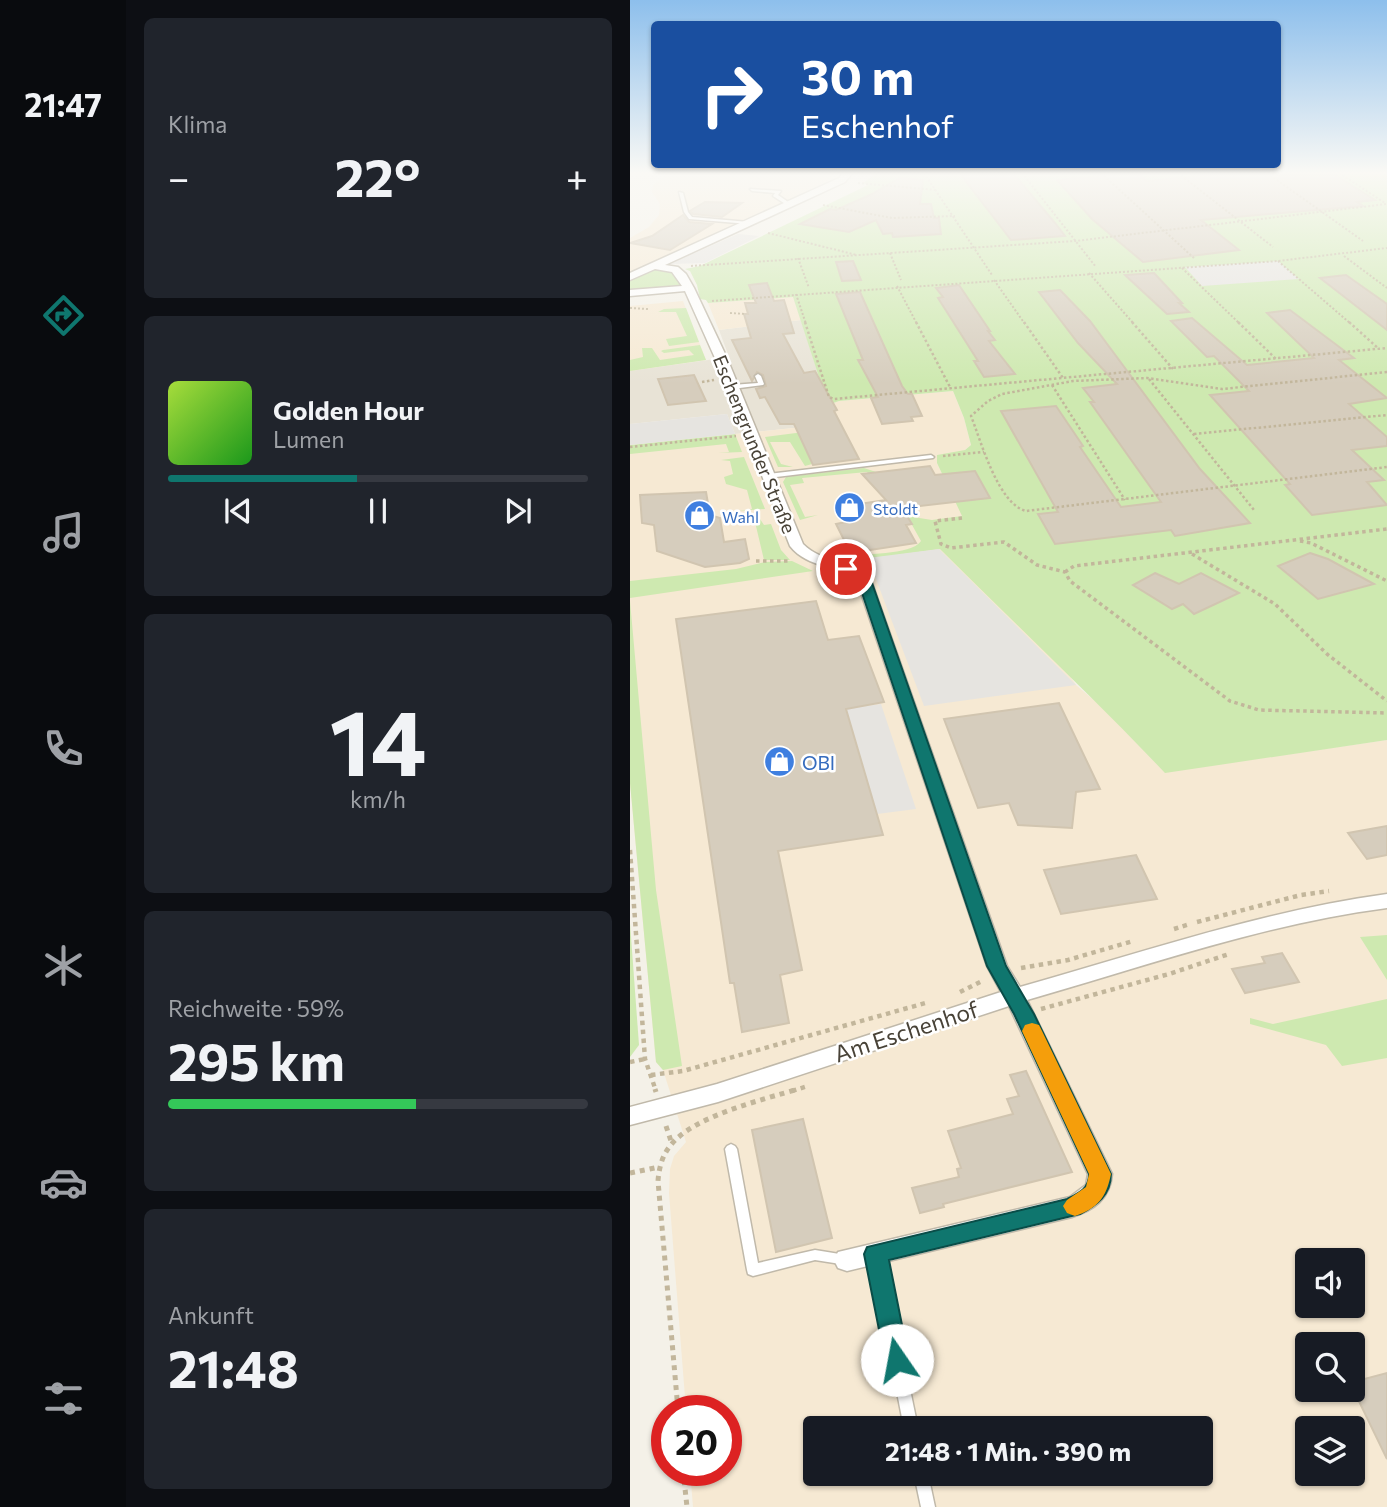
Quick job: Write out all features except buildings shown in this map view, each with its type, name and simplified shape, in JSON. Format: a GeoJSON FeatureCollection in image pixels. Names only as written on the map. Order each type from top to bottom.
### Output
{"type":"FeatureCollection","features":[{"type":"Feature","properties":{"kind":"street"},"geometry":{"type":"LineString","coordinates":[[630,277],[704,243]]}},
{"type":"Feature","properties":{"kind":"street"},"geometry":{"type":"LineString","coordinates":[[654,266],[680,268]]}},
{"type":"Feature","properties":{"kind":"street","name":"Eschengrunder Straße"},"geometry":{"type":"LineString","coordinates":[[680,268],[802,553],[855,572],[866,583],[997,966],[1099,1167],[1100,1182],[1097,1191],[1091,1198],[1072,1207],[876,1254]]}},
{"type":"Feature","properties":{"kind":"street"},"geometry":{"type":"LineString","coordinates":[[630,293],[693,300]]}},
{"type":"Feature","properties":{"kind":"street","name":"Am Eschenhof"},"geometry":{"type":"LineString","coordinates":[[630,1116],[718,1093],[1013,996],[1281,920],[1387,901]]}},
{"type":"Feature","properties":{"kind":"street"},"geometry":{"type":"LineString","coordinates":[[847,1260],[876,1254]]}},
{"type":"Feature","properties":{"kind":"lane"},"geometry":{"type":"LineString","coordinates":[[732,387],[761,384],[761,379]]}},
{"type":"Feature","properties":{"kind":"lane"},"geometry":{"type":"LineString","coordinates":[[768,476],[930,457]]}},
{"type":"Feature","properties":{"kind":"lane"},"geometry":{"type":"LineString","coordinates":[[731,1149],[753,1270],[815,1255],[847,1260]]}},
{"type":"Feature","properties":{"kind":"lane"},"geometry":{"type":"LineString","coordinates":[[876,1254],[909,1416]]}},
{"type":"Feature","properties":{"kind":"lane"},"geometry":{"type":"LineString","coordinates":[[923,1486],[928,1507]]}},
{"type":"Feature","properties":{"kind":"path"},"geometry":{"type":"LineString","coordinates":[[810,243],[857,255]]}},
{"type":"Feature","properties":{"kind":"path"},"geometry":{"type":"LineString","coordinates":[[974,243],[992,275]]}},
{"type":"Feature","properties":{"kind":"path"},"geometry":{"type":"LineString","coordinates":[[680,268],[1037,243]]}},
{"type":"Feature","properties":{"kind":"path"},"geometry":{"type":"LineString","coordinates":[[1077,243],[1096,267]]}},
{"type":"Feature","properties":{"kind":"path"},"geometry":{"type":"LineString","coordinates":[[1178,243],[1195,259]]}},
{"type":"Feature","properties":{"kind":"path"},"geometry":{"type":"LineString","coordinates":[[1268,243],[1273,247]]}},
{"type":"Feature","properties":{"kind":"path"},"geometry":{"type":"LineString","coordinates":[[693,300],[1278,261],[1387,248]]}},
{"type":"Feature","properties":{"kind":"path"},"geometry":{"type":"LineString","coordinates":[[890,253],[901,280]]}},
{"type":"Feature","properties":{"kind":"path"},"geometry":{"type":"LineString","coordinates":[[1343,255],[1387,288]]}},
{"type":"Feature","properties":{"kind":"path"},"geometry":{"type":"LineString","coordinates":[[799,258],[809,289]]}},
{"type":"Feature","properties":{"kind":"path"},"geometry":{"type":"LineString","coordinates":[[1278,261],[1379,349]]}},
{"type":"Feature","properties":{"kind":"path"},"geometry":{"type":"LineString","coordinates":[[1182,268],[1276,359]]}},
{"type":"Feature","properties":{"kind":"path"},"geometry":{"type":"LineString","coordinates":[[1089,273],[1173,369]]}},
{"type":"Feature","properties":{"kind":"path"},"geometry":{"type":"LineString","coordinates":[[994,279],[1063,378]]}},
{"type":"Feature","properties":{"kind":"path"},"geometry":{"type":"LineString","coordinates":[[897,286],[951,389]]}},
{"type":"Feature","properties":{"kind":"path"},"geometry":{"type":"LineString","coordinates":[[796,294],[831,398],[1387,348]]}},
{"type":"Feature","properties":{"kind":"path"},"geometry":{"type":"LineString","coordinates":[[630,308],[648,309]]}},
{"type":"Feature","properties":{"kind":"path"},"geometry":{"type":"LineString","coordinates":[[730,313],[746,314]]}},
{"type":"Feature","properties":{"kind":"path"},"geometry":{"type":"LineString","coordinates":[[702,382],[718,380],[715,372]]}},
{"type":"Feature","properties":{"kind":"path"},"geometry":{"type":"LineString","coordinates":[[1387,372],[1222,389],[1203,389],[1165,379],[1120,379],[1052,385],[1016,391],[989,400],[971,416],[984,452],[1008,498],[1017,509],[1027,511],[1387,467]]}},
{"type":"Feature","properties":{"kind":"path"},"geometry":{"type":"LineString","coordinates":[[1149,379],[1254,510]]}},
{"type":"Feature","properties":{"kind":"path"},"geometry":{"type":"LineString","coordinates":[[1052,385],[1125,500]]}},
{"type":"Feature","properties":{"kind":"path"},"geometry":{"type":"LineString","coordinates":[[1194,434],[1387,415]]}},
{"type":"Feature","properties":{"kind":"path"},"geometry":{"type":"LineString","coordinates":[[630,447],[751,434]]}},
{"type":"Feature","properties":{"kind":"path"},"geometry":{"type":"LineString","coordinates":[[930,457],[984,452]]}},
{"type":"Feature","properties":{"kind":"path"},"geometry":{"type":"LineString","coordinates":[[962,518],[935,521],[942,544],[951,548],[1004,542],[1037,565],[1065,572],[1070,581],[1230,701],[1246,708],[1387,713]]}},
{"type":"Feature","properties":{"kind":"path"},"geometry":{"type":"LineString","coordinates":[[1065,572],[1074,566],[1387,528]]}},
{"type":"Feature","properties":{"kind":"path"},"geometry":{"type":"LineString","coordinates":[[1296,540],[1311,543],[1387,580]]}},
{"type":"Feature","properties":{"kind":"path"},"geometry":{"type":"LineString","coordinates":[[1190,553],[1275,604],[1327,654],[1387,701]]}},
{"type":"Feature","properties":{"kind":"path"},"geometry":{"type":"LineString","coordinates":[[756,561],[796,560],[788,554]]}},
{"type":"Feature","properties":{"kind":"path"},"geometry":{"type":"LineString","coordinates":[[630,850],[645,1059],[651,1074]]}},
{"type":"Feature","properties":{"kind":"path"},"geometry":{"type":"LineString","coordinates":[[973,983],[975,976]]}},
{"type":"Feature","properties":{"kind":"path"},"geometry":{"type":"LineString","coordinates":[[630,1062],[645,1059]]}},
{"type":"Feature","properties":{"kind":"path"},"geometry":{"type":"LineString","coordinates":[[672,1144],[659,1167],[677,1395]]}},
{"type":"Feature","properties":{"kind":"path"},"geometry":{"type":"LineString","coordinates":[[630,1173],[659,1167]]}},
{"type":"Feature","properties":{"kind":"path"},"geometry":{"type":"LineString","coordinates":[[685,1486],[687,1507]]}},
{"type":"Feature","properties":{"kind":"shaded area"},"geometry":{"type":"Polygon","coordinates":[[[630,243],[694,243],[630,273],[630,243]]]}},
{"type":"Feature","properties":{"kind":"shaded area"},"geometry":{"type":"Polygon","coordinates":[[[717,243],[744,243],[705,263],[670,264],[717,243]]]}},
{"type":"Feature","properties":{"kind":"shaded area"},"geometry":{"type":"Polygon","coordinates":[[[1278,261],[1299,279],[1202,286],[1185,267],[1278,261]]]}},
{"type":"Feature","properties":{"kind":"shaded area"},"geometry":{"type":"Polygon","coordinates":[[[793,296],[801,320],[719,330],[708,303],[793,296]]]}},
{"type":"Feature","properties":{"kind":"shaded area"},"geometry":{"type":"Polygon","coordinates":[[[683,301],[706,360],[630,371],[630,306],[683,301]]]}},
{"type":"Feature","properties":{"kind":"shaded area"},"geometry":{"type":"Polygon","coordinates":[[[801,320],[828,405],[823,425],[735,434],[727,414],[630,424],[630,371],[729,357],[719,330],[801,320]]]}},
{"type":"Feature","properties":{"kind":"shaded area"},"geometry":{"type":"Polygon","coordinates":[[[953,391],[971,445],[937,463],[963,516],[1076,685],[1103,708],[1165,772],[1387,740],[1387,1507],[693,1507],[691,1486],[742,1486],[742,1395],[685,1395],[669,1193],[670,1169],[674,1156],[686,1142],[663,1070],[656,1062],[630,783],[630,445],[823,425],[828,405],[839,401],[953,391]]]}},
{"type":"Feature","properties":{"kind":"shaded area"},"geometry":{"type":"Polygon","coordinates":[[[727,414],[735,434],[630,445],[630,424],[727,414]]]}},
{"type":"Feature","properties":{"kind":"shaded area"},"geometry":{"type":"Polygon","coordinates":[[[939,549],[1076,685],[924,706],[868,558],[939,549]]]}},
{"type":"Feature","properties":{"kind":"shaded area"},"geometry":{"type":"Polygon","coordinates":[[[881,704],[916,809],[877,814],[846,709],[881,704]]]}},
{"type":"Feature","properties":{"kind":"green space"},"geometry":{"type":"Polygon","coordinates":[[[747,243],[1387,243],[1387,740],[1165,773],[940,549],[868,559],[870,564],[858,565],[844,561],[862,555],[907,549],[921,541],[907,516],[867,472],[802,478],[804,483],[790,485],[805,517],[818,515],[800,520],[783,482],[786,477],[864,468],[876,472],[871,473],[913,517],[932,520],[962,516],[937,463],[937,455],[965,450],[971,445],[953,391],[839,401],[828,405],[793,297],[708,303],[700,299],[690,271],[685,269],[700,266],[747,243]]]}},
{"type":"Feature","properties":{"kind":"green space"},"geometry":{"type":"Polygon","coordinates":[[[656,269],[672,272],[681,285],[630,290],[630,278],[656,269]]]}},
{"type":"Feature","properties":{"kind":"green space"},"geometry":{"type":"Polygon","coordinates":[[[686,308],[699,342],[669,346],[666,339],[687,336],[676,312],[658,312],[664,309],[686,308]]]}},
{"type":"Feature","properties":{"kind":"green space"},"geometry":{"type":"Polygon","coordinates":[[[700,345],[706,360],[630,371],[630,360],[643,357],[642,348],[652,348],[660,360],[694,355],[689,350],[664,353],[661,351],[663,350],[700,345]]]}},
{"type":"Feature","properties":{"kind":"green space"},"geometry":{"type":"Polygon","coordinates":[[[827,429],[799,435],[812,464],[805,466],[790,442],[770,442],[781,464],[793,467],[778,467],[765,437],[827,429]]]}},
{"type":"Feature","properties":{"kind":"green space"},"geometry":{"type":"Polygon","coordinates":[[[735,434],[742,452],[718,453],[729,452],[726,444],[630,454],[630,445],[735,434]]]}},
{"type":"Feature","properties":{"kind":"green space"},"geometry":{"type":"Polygon","coordinates":[[[744,457],[765,509],[737,511],[752,509],[747,490],[726,484],[724,477],[733,474],[730,461],[721,460],[744,457]]]}},
{"type":"Feature","properties":{"kind":"green space"},"geometry":{"type":"Polygon","coordinates":[[[760,519],[764,525],[771,524],[781,550],[790,560],[764,560],[755,522],[740,524],[760,519]]]}},
{"type":"Feature","properties":{"kind":"green space"},"geometry":{"type":"Polygon","coordinates":[[[792,561],[813,571],[630,598],[630,581],[736,569],[765,562],[792,561]]]}},
{"type":"Feature","properties":{"kind":"green space"},"geometry":{"type":"Polygon","coordinates":[[[630,601],[656,890],[682,1066],[663,1070],[656,1062],[630,783],[630,601]]]}},
{"type":"Feature","properties":{"kind":"green space"},"geometry":{"type":"Polygon","coordinates":[[[630,923],[639,1045],[630,1057],[630,923]]]}},
{"type":"Feature","properties":{"kind":"green space"},"geometry":{"type":"Polygon","coordinates":[[[1387,935],[1387,980],[1360,937],[1387,935]]]}},
{"type":"Feature","properties":{"kind":"green space"},"geometry":{"type":"Polygon","coordinates":[[[1387,999],[1387,1058],[1342,1066],[1326,1045],[1250,1024],[1250,1018],[1273,1024],[1387,999]]]}},
{"type":"Feature","properties":{"kind":"slow traffic"},"geometry":{"type":"LineString","coordinates":[[1032,1031],[1099,1167],[1100,1182],[1097,1191],[1091,1198],[1075,1206]]}},
{"type":"Feature","properties":{"kind":"place","name":"Stoldt"},"geometry":{"type":"Point","coordinates":[850,508]}},
{"type":"Feature","properties":{"kind":"place","name":"Wahl"},"geometry":{"type":"Point","coordinates":[699,516]}},
{"type":"Feature","properties":{"kind":"place","name":"OBI"},"geometry":{"type":"Point","coordinates":[779,762]}},
{"type":"Feature","properties":{"kind":"route"},"geometry":{"type":"LineString","coordinates":[[846,569],[855,572],[866,583],[1000,975],[1024,1014],[1099,1167],[1100,1174],[1097,1191],[1082,1204],[876,1254],[897,1360]]}}]}
